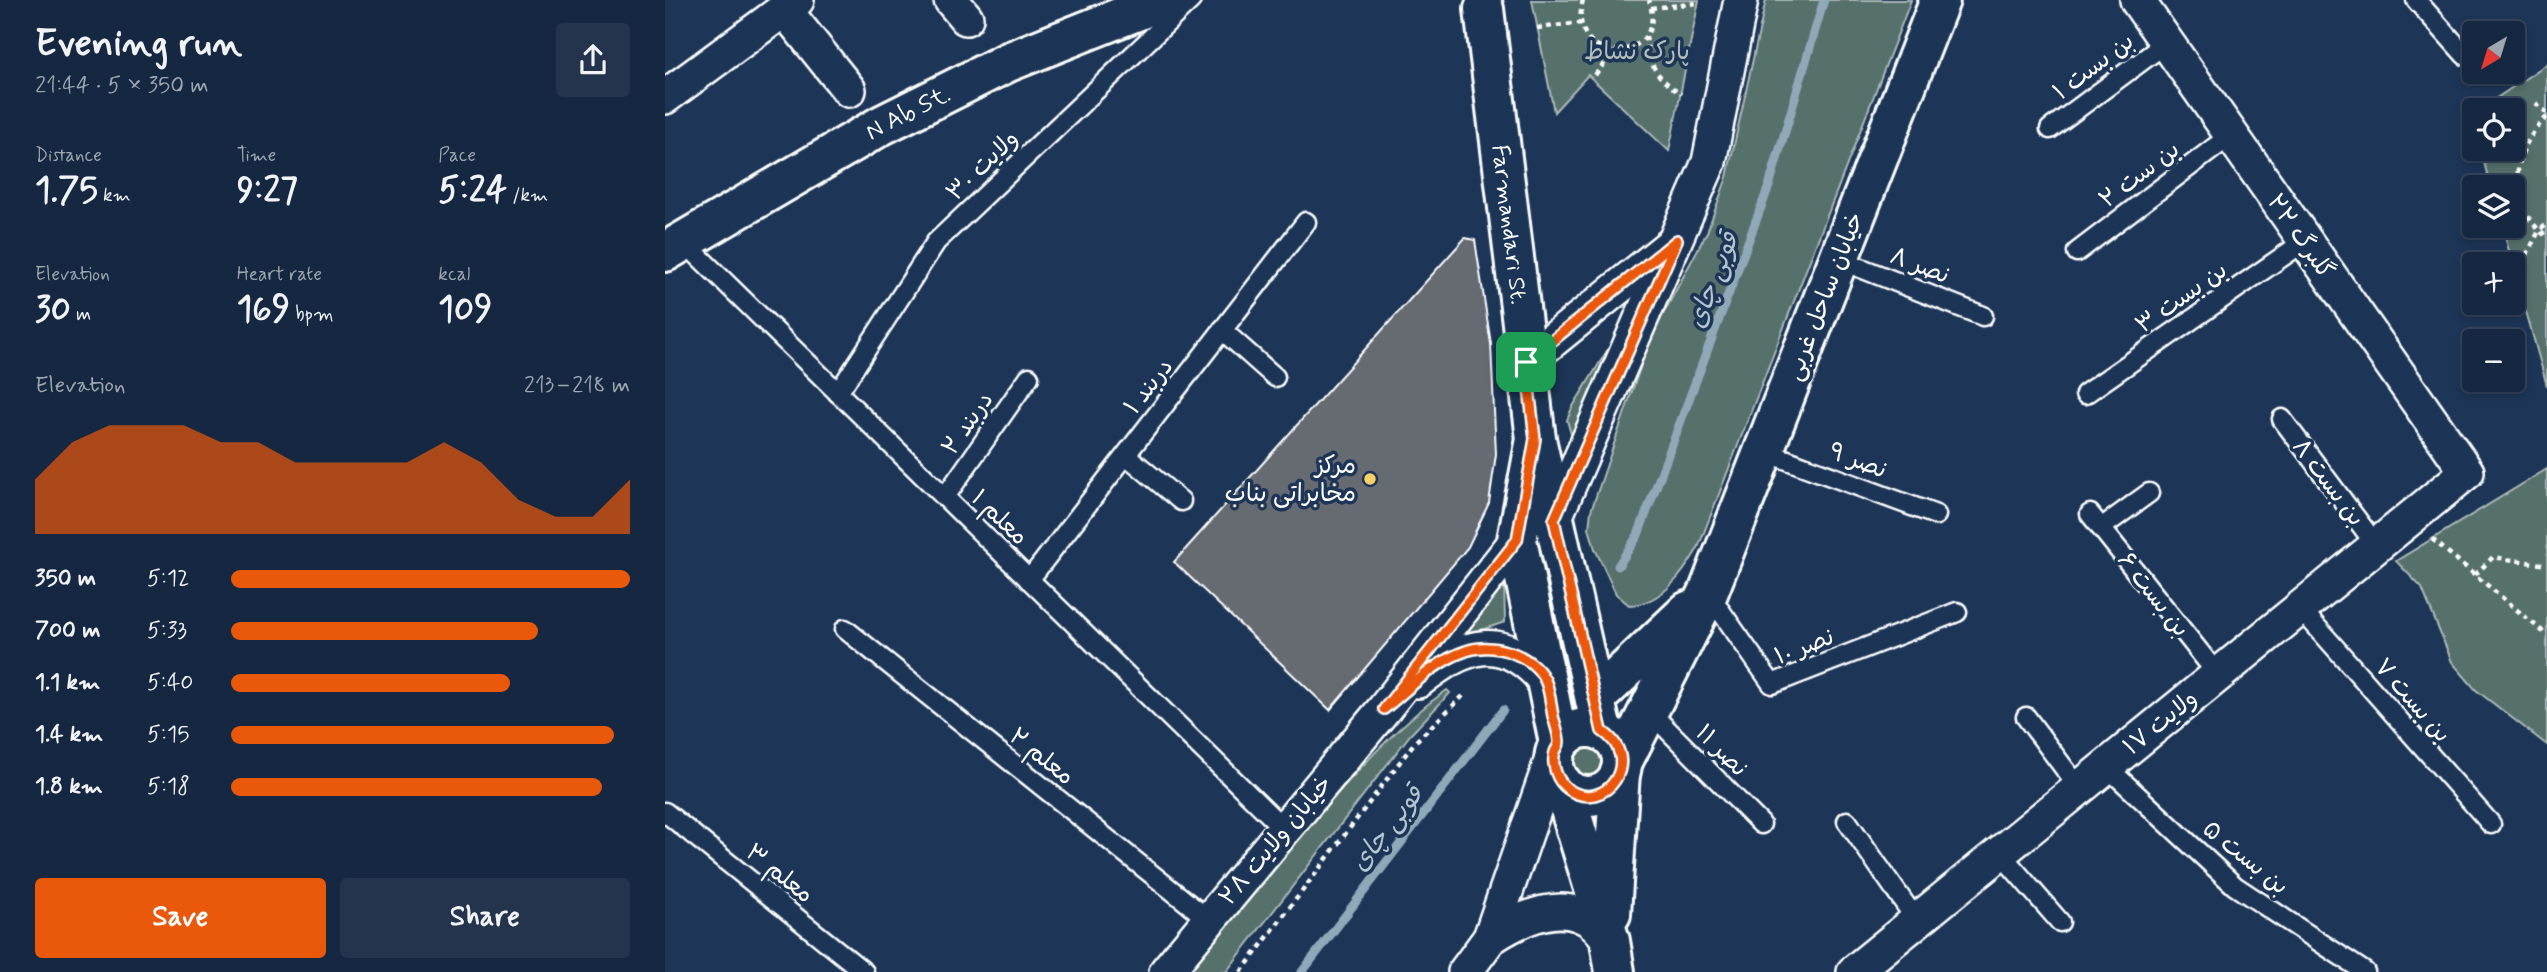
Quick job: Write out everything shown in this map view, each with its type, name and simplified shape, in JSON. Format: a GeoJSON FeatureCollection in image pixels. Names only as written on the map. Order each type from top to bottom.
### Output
{"type":"FeatureCollection","features":[{"type":"Feature","properties":{"kind":"main road","name":"N Ab St."},"geometry":{"type":"LineString","coordinates":[[671,240],[905,113],[1008,62],[1164,0]]}},
{"type":"Feature","properties":{"kind":"main road","name":"خیابان ساحل غربی"},"geometry":{"type":"LineString","coordinates":[[1610,741],[1648,710],[1708,593],[1940,0]]}},
{"type":"Feature","properties":{"kind":"main road","name":"Farmandari St."},"geometry":{"type":"LineString","coordinates":[[1483,3],[1535,439]]}},
{"type":"Feature","properties":{"kind":"main road"},"geometry":{"type":"LineString","coordinates":[[1535,439],[1610,741],[1612,956]]}},
{"type":"Feature","properties":{"kind":"main road"},"geometry":{"type":"LineString","coordinates":[[1535,439],[1517,540],[1559,760],[1612,956]]}},
{"type":"Feature","properties":{"kind":"main road","name":"خیابان ساحل غربی"},"geometry":{"type":"LineString","coordinates":[[1610,741],[1708,593]]}},
{"type":"Feature","properties":{"kind":"main road"},"geometry":{"type":"LineString","coordinates":[[1593,728],[1610,741],[1608,789],[1589,796],[1569,790],[1559,760],[1574,730],[1593,728]]}},
{"type":"Feature","properties":{"kind":"street"},"geometry":{"type":"LineString","coordinates":[[1554,520],[1709,162],[1741,0]]}},
{"type":"Feature","properties":{"kind":"street","name":"گلبرگ ۲۲"},"geometry":{"type":"LineString","coordinates":[[2137,0],[2467,472]]}},
{"type":"Feature","properties":{"kind":"street"},"geometry":{"type":"LineString","coordinates":[[665,97],[790,5],[849,90]]}},
{"type":"Feature","properties":{"kind":"street"},"geometry":{"type":"LineString","coordinates":[[1526,362],[1677,240]]}},
{"type":"Feature","properties":{"kind":"street","name":"ولایت ۱۷"},"geometry":{"type":"LineString","coordinates":[[1854,972],[2467,472]]}},
{"type":"Feature","properties":{"kind":"street","name":"خیابان ولایت ۲۸"},"geometry":{"type":"LineString","coordinates":[[1166,972],[1384,709],[1517,540]]}},
{"type":"Feature","properties":{"kind":"street","name":"خیابان ولایت ۲۸"},"geometry":{"type":"LineString","coordinates":[[1384,709],[1444,661],[1468,650],[1480,648],[1506,651],[1519,656],[1532,665],[1546,682]]}},
{"type":"Feature","properties":{"kind":"street"},"geometry":{"type":"LineString","coordinates":[[1465,972],[1490,938],[1559,760]]}},
{"type":"Feature","properties":{"kind":"street"},"geometry":{"type":"LineString","coordinates":[[1490,938],[1515,922],[1540,913],[1565,912],[1594,923],[1612,956]]}},
{"type":"Feature","properties":{"kind":"lane","name":"ولایت ۳۰"},"geometry":{"type":"LineString","coordinates":[[838,393],[936,242],[1191,0]]}},
{"type":"Feature","properties":{"kind":"lane"},"geometry":{"type":"LineString","coordinates":[[2416,0],[2462,52]]}},
{"type":"Feature","properties":{"kind":"lane","name":"بن بست ۱"},"geometry":{"type":"LineString","coordinates":[[2050,129],[2166,43]]}},
{"type":"Feature","properties":{"kind":"lane","name":"بن ست ۲"},"geometry":{"type":"LineString","coordinates":[[2077,252],[2231,135]]}},
{"type":"Feature","properties":{"kind":"lane","name":"دربند ۱"},"geometry":{"type":"LineString","coordinates":[[1029,580],[1306,222]]}},
{"type":"Feature","properties":{"kind":"lane","name":"معلم ۱"},"geometry":{"type":"LineString","coordinates":[[671,240],[838,393],[1284,829]]}},
{"type":"Feature","properties":{"kind":"lane","name":"بن بست ۳"},"geometry":{"type":"LineString","coordinates":[[2085,394],[2305,241]]}},
{"type":"Feature","properties":{"kind":"lane","name":"نصر ۸"},"geometry":{"type":"LineString","coordinates":[[1838,259],[1983,316]]}},
{"type":"Feature","properties":{"kind":"lane"},"geometry":{"type":"LineString","coordinates":[[1222,330],[1275,377]]}},
{"type":"Feature","properties":{"kind":"lane","name":"دربند ۲"},"geometry":{"type":"LineString","coordinates":[[945,497],[1030,377]]}},
{"type":"Feature","properties":{"kind":"lane","name":"بن بست ۸"},"geometry":{"type":"LineString","coordinates":[[2282,419],[2376,545]]}},
{"type":"Feature","properties":{"kind":"lane","name":"نصر ۹"},"geometry":{"type":"LineString","coordinates":[[1763,451],[1936,515]]}},
{"type":"Feature","properties":{"kind":"lane"},"geometry":{"type":"LineString","coordinates":[[1126,455],[1181,501]]}},
{"type":"Feature","properties":{"kind":"lane","name":"بن بست ۶"},"geometry":{"type":"LineString","coordinates":[[2149,493],[2096,521],[2218,675]]}},
{"type":"Feature","properties":{"kind":"lane","name":"نصر ۱۰"},"geometry":{"type":"LineString","coordinates":[[1708,593],[1772,684],[1957,612]]}},
{"type":"Feature","properties":{"kind":"lane","name":"بن بست ۷"},"geometry":{"type":"LineString","coordinates":[[2299,608],[2491,824]]}},
{"type":"Feature","properties":{"kind":"lane","name":"معلم ۲"},"geometry":{"type":"LineString","coordinates":[[845,629],[1209,920]]}},
{"type":"Feature","properties":{"kind":"lane","name":"نصر ۱۱"},"geometry":{"type":"LineString","coordinates":[[1648,710],[1761,824]]}},
{"type":"Feature","properties":{"kind":"lane"},"geometry":{"type":"LineString","coordinates":[[2026,717],[2079,788]]}},
{"type":"Feature","properties":{"kind":"lane","name":"بن بست ۵"},"geometry":{"type":"LineString","coordinates":[[2106,766],[2235,886],[2365,972]]}},
{"type":"Feature","properties":{"kind":"lane","name":"معلم ۳"},"geometry":{"type":"LineString","coordinates":[[665,812],[864,972]]}},
{"type":"Feature","properties":{"kind":"lane"},"geometry":{"type":"LineString","coordinates":[[1847,821],[1917,920]]}},
{"type":"Feature","properties":{"kind":"lane"},"geometry":{"type":"LineString","coordinates":[[2000,853],[2060,922]]}},
{"type":"Feature","properties":{"kind":"path"},"geometry":{"type":"LineString","coordinates":[[1583,0],[1580,11],[1585,34],[1603,49],[1615,51],[1627,50],[1646,36],[1651,25],[1649,0]]}},
{"type":"Feature","properties":{"kind":"path"},"geometry":{"type":"LineString","coordinates":[[1651,8],[1699,4]]}},
{"type":"Feature","properties":{"kind":"path"},"geometry":{"type":"LineString","coordinates":[[1537,28],[1581,23]]}},
{"type":"Feature","properties":{"kind":"path"},"geometry":{"type":"LineString","coordinates":[[1646,36],[1653,68],[1659,78],[1681,94]]}},
{"type":"Feature","properties":{"kind":"path"},"geometry":{"type":"LineString","coordinates":[[1595,75],[1615,51]]}},
{"type":"Feature","properties":{"kind":"path"},"geometry":{"type":"LineString","coordinates":[[2536,103],[2547,115],[2533,130],[2522,149],[2517,170],[2518,192],[2526,213],[2547,237]]}},
{"type":"Feature","properties":{"kind":"path"},"geometry":{"type":"LineString","coordinates":[[2525,258],[2539,231],[2547,224]]}},
{"type":"Feature","properties":{"kind":"path"},"geometry":{"type":"LineString","coordinates":[[2408,520],[2547,635]]}},
{"type":"Feature","properties":{"kind":"path"},"geometry":{"type":"LineString","coordinates":[[2475,575],[2493,557],[2547,565]]}},
{"type":"Feature","properties":{"kind":"path"},"geometry":{"type":"LineString","coordinates":[[1241,972],[1415,742],[1462,696]]}},
{"type":"Feature","properties":{"kind":"green space","name":"پارک نشاط"},"geometry":{"type":"Polygon","coordinates":[[[1532,0],[1699,0],[1669,151],[1588,75],[1554,112],[1532,0]]]}},
{"type":"Feature","properties":{"kind":"green space"},"geometry":{"type":"Polygon","coordinates":[[[1766,0],[1911,0],[1698,548],[1686,568],[1670,586],[1652,599],[1629,605],[1616,594],[1595,549],[1589,528],[1591,511],[1650,339],[1707,232],[1727,177],[1766,0]]]}},
{"type":"Feature","properties":{"kind":"green space"},"geometry":{"type":"Polygon","coordinates":[[[2547,64],[2547,386],[2525,308],[2525,252],[2509,252],[2505,238],[2525,238],[2525,175],[2488,175],[2483,161],[2525,161],[2525,98],[2497,98],[2517,84],[2525,84],[2525,79],[2547,64]]]}},
{"type":"Feature","properties":{"kind":"green space"},"geometry":{"type":"Polygon","coordinates":[[[1627,318],[1573,441],[1567,420],[1572,408],[1627,318]]]}},
{"type":"Feature","properties":{"kind":"green space"},"geometry":{"type":"Polygon","coordinates":[[[2547,469],[2547,745],[2476,690],[2452,662],[2422,588],[2396,561],[2547,469]]]}},
{"type":"Feature","properties":{"kind":"green space"},"geometry":{"type":"Polygon","coordinates":[[[1550,569],[1573,674],[1561,674],[1541,574],[1550,569]]]}},
{"type":"Feature","properties":{"kind":"green space"},"geometry":{"type":"Polygon","coordinates":[[[1504,582],[1505,622],[1448,641],[1504,582]]]}},
{"type":"Feature","properties":{"kind":"green space"},"geometry":{"type":"Polygon","coordinates":[[[1447,690],[1450,693],[1410,735],[1226,972],[1183,972],[1360,768],[1410,719],[1447,690]]]}},
{"type":"Feature","properties":{"kind":"green space"},"geometry":{"type":"Polygon","coordinates":[[[1592,736],[1612,751],[1602,783],[1594,787],[1579,786],[1562,757],[1574,740],[1592,736]]]}},
{"type":"Feature","properties":{"kind":"building","name":"مرکز مخابراتی بناب"},"geometry":{"type":"Polygon","coordinates":[[[1465,238],[1475,240],[1491,344],[1496,454],[1489,503],[1468,547],[1330,710],[1174,562],[1465,238]]]}},
{"type":"Feature","properties":{"kind":"waterway","name":"قوبی چای"},"geometry":{"type":"LineString","coordinates":[[1618,566],[1638,535],[1769,186],[1824,0]]}},
{"type":"Feature","properties":{"kind":"waterway","name":"قوبی چای"},"geometry":{"type":"LineString","coordinates":[[1302,972],[1503,710]]}},
{"type":"Feature","properties":{"kind":"place","name":"مرکز مخابراتی بناب"},"geometry":{"type":"Point","coordinates":[1370,479]}},
{"type":"Feature","properties":{"kind":"route"},"geometry":{"type":"LineString","coordinates":[[1677,240],[1554,520],[1602,731],[1611,737],[1621,753],[1622,763],[1615,781],[1608,789],[1589,796],[1569,790],[1556,774],[1555,753],[1559,743],[1546,682],[1532,665],[1519,656],[1493,648],[1468,650],[1444,661],[1384,709],[1517,540],[1535,439],[1526,362],[1677,240]]}}]}
